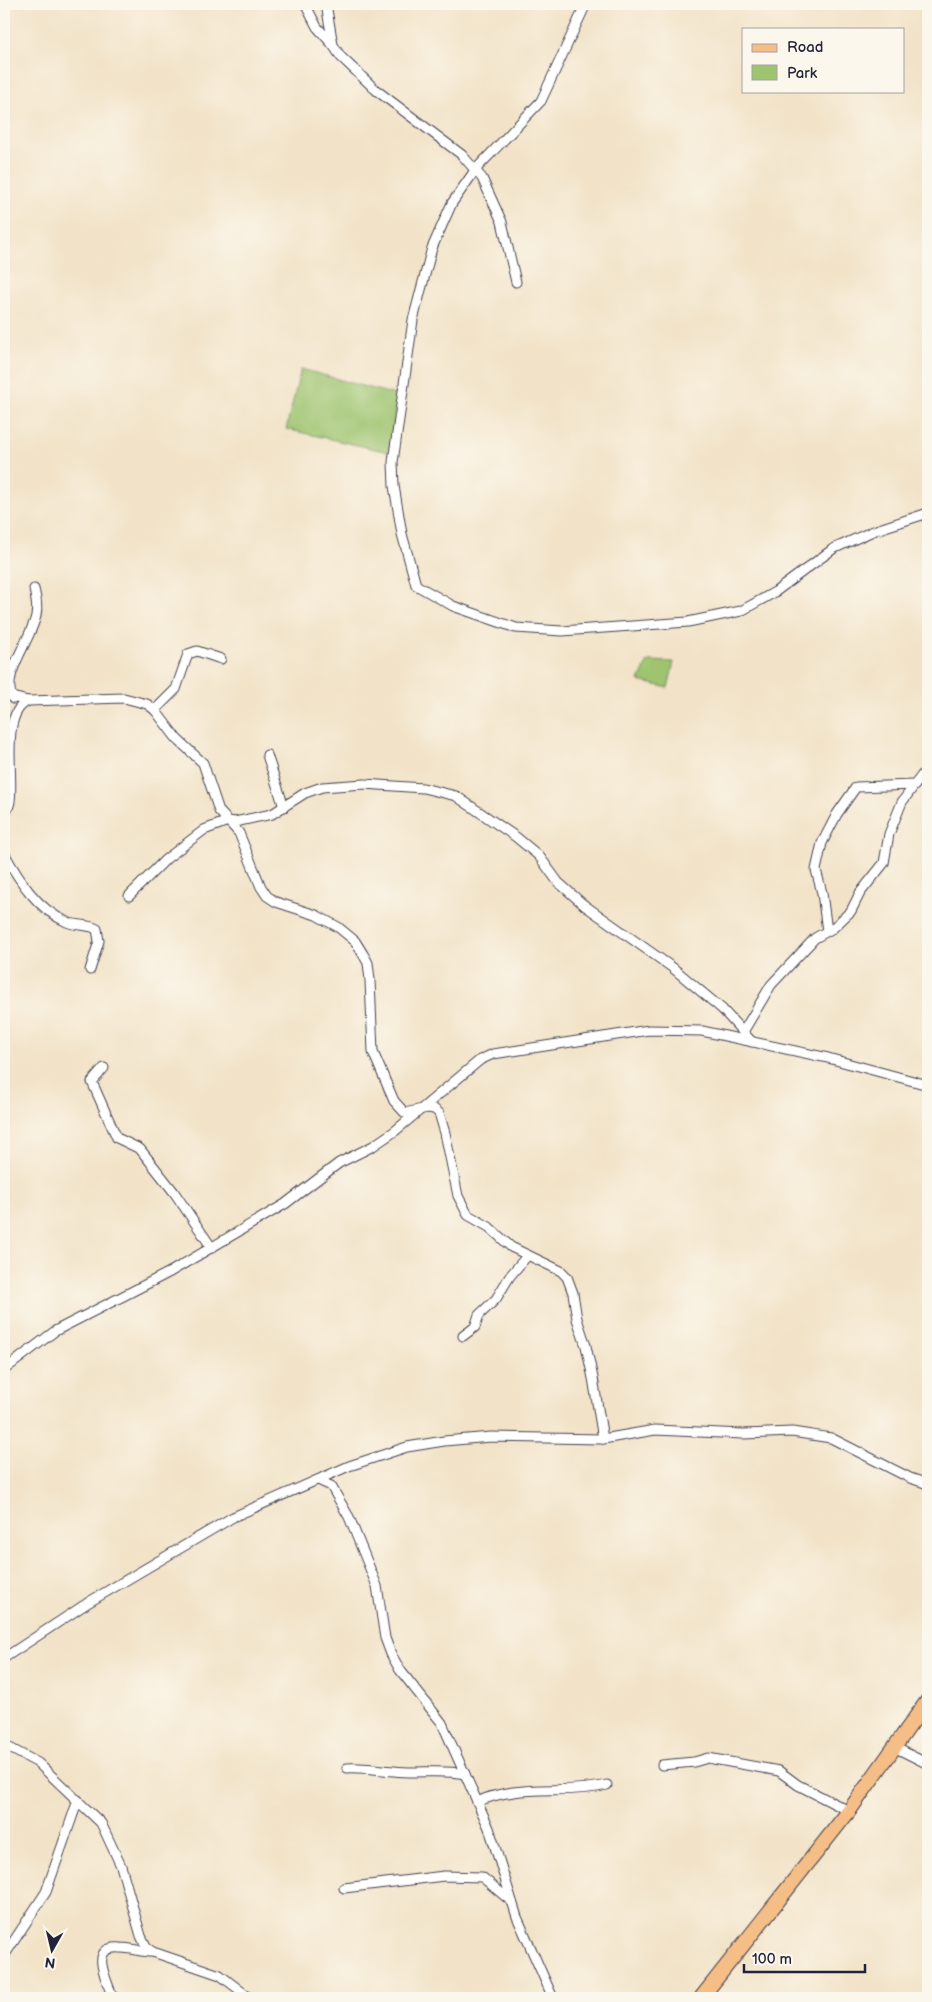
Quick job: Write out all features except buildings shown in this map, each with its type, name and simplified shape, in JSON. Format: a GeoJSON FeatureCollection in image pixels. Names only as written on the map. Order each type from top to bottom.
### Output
{"type":"FeatureCollection","features":[{"type":"Feature","properties":{"kind":"main road"},"geometry":{"type":"LineString","coordinates":[[701,1998],[849,1811],[896,1748],[928,1700]]}},
{"type":"Feature","properties":{"kind":"street"},"geometry":{"type":"LineString","coordinates":[[305,4],[317,28],[342,57],[376,90],[462,155],[476,169],[502,222],[516,282]]}},
{"type":"Feature","properties":{"kind":"street"},"geometry":{"type":"LineString","coordinates":[[326,4],[333,45]]}},
{"type":"Feature","properties":{"kind":"street"},"geometry":{"type":"LineString","coordinates":[[586,4],[541,102],[476,169],[452,203],[432,248],[413,320],[393,462],[402,534],[416,585],[453,606],[516,628],[562,631],[688,622],[741,611],[775,592],[834,549],[873,531],[928,513]]}},
{"type":"Feature","properties":{"kind":"street"},"geometry":{"type":"LineString","coordinates":[[13,699],[7,688],[7,678],[29,635],[36,615],[34,589]]}},
{"type":"Feature","properties":{"kind":"street"},"geometry":{"type":"LineString","coordinates":[[155,710],[176,689],[188,654],[198,651],[221,659]]}},
{"type":"Feature","properties":{"kind":"street"},"geometry":{"type":"LineString","coordinates":[[4,695],[13,699],[28,701],[124,698],[147,704],[155,710],[178,739],[204,763],[214,800],[228,821],[239,833],[261,887],[267,896],[276,902],[316,915],[338,927],[355,941],[368,963],[373,1052],[400,1110],[410,1114],[422,1109],[434,1109],[439,1113],[458,1196],[463,1209],[472,1219],[489,1227],[512,1247],[561,1271],[571,1284],[577,1319],[586,1346],[593,1378],[603,1439]]}},
{"type":"Feature","properties":{"kind":"street"},"geometry":{"type":"LineString","coordinates":[[4,816],[10,804],[6,761],[9,716],[19,704],[28,701]]}},
{"type":"Feature","properties":{"kind":"street"},"geometry":{"type":"LineString","coordinates":[[267,755],[284,807]]}},
{"type":"Feature","properties":{"kind":"street"},"geometry":{"type":"LineString","coordinates":[[742,1032],[771,985],[815,938],[827,931],[851,911],[860,893],[884,863],[889,834],[902,802],[928,767]]}},
{"type":"Feature","properties":{"kind":"street"},"geometry":{"type":"LineString","coordinates":[[129,896],[166,859],[204,830],[228,821],[235,822],[272,814],[305,793],[322,787],[364,784],[423,788],[456,796],[516,837],[539,856],[558,882],[584,905],[673,968],[722,1009],[752,1043]]}},
{"type":"Feature","properties":{"kind":"street"},"geometry":{"type":"LineString","coordinates":[[827,931],[822,893],[816,870],[822,843],[837,814],[856,787],[915,785]]}},
{"type":"Feature","properties":{"kind":"street"},"geometry":{"type":"LineString","coordinates":[[4,853],[26,888],[48,912],[68,923],[97,929],[99,941],[90,970]]}},
{"type":"Feature","properties":{"kind":"street"},"geometry":{"type":"LineString","coordinates":[[4,1370],[55,1331],[212,1248],[285,1204],[324,1174],[380,1141],[422,1109],[480,1060],[514,1049],[649,1030],[702,1030],[752,1043],[828,1058],[928,1085]]}},
{"type":"Feature","properties":{"kind":"street"},"geometry":{"type":"LineString","coordinates":[[104,1068],[92,1082],[117,1138],[140,1149],[174,1192],[212,1248]]}},
{"type":"Feature","properties":{"kind":"street"},"geometry":{"type":"LineString","coordinates":[[463,1336],[475,1326],[479,1315],[496,1298],[510,1276],[527,1256]]}},
{"type":"Feature","properties":{"kind":"street"},"geometry":{"type":"LineString","coordinates":[[4,1658],[89,1602],[233,1518],[386,1452],[444,1440],[491,1437],[603,1439],[655,1430],[742,1434],[792,1432],[831,1438],[910,1478],[928,1484]]}},
{"type":"Feature","properties":{"kind":"street"},"geometry":{"type":"LineString","coordinates":[[318,1480],[331,1486],[337,1494],[364,1553],[378,1586],[386,1638],[392,1654],[400,1670],[442,1723],[478,1802],[489,1828],[512,1902],[553,1998]]}},
{"type":"Feature","properties":{"kind":"street"},"geometry":{"type":"LineString","coordinates":[[4,1745],[38,1763],[101,1823],[121,1866],[141,1936],[147,1948],[153,1952],[220,1975],[250,1998]]}},
{"type":"Feature","properties":{"kind":"street"},"geometry":{"type":"LineString","coordinates":[[896,1748],[928,1764]]}},
{"type":"Feature","properties":{"kind":"street"},"geometry":{"type":"LineString","coordinates":[[662,1766],[694,1762],[708,1758],[779,1771],[798,1785],[849,1811]]}},
{"type":"Feature","properties":{"kind":"street"},"geometry":{"type":"LineString","coordinates":[[348,1768],[374,1768],[394,1772],[444,1770],[465,1774]]}},
{"type":"Feature","properties":{"kind":"street"},"geometry":{"type":"LineString","coordinates":[[478,1802],[491,1796],[515,1791],[590,1789],[607,1785]]}},
{"type":"Feature","properties":{"kind":"street"},"geometry":{"type":"LineString","coordinates":[[4,1956],[46,1892],[78,1800]]}},
{"type":"Feature","properties":{"kind":"street"},"geometry":{"type":"LineString","coordinates":[[344,1888],[444,1876],[482,1877],[512,1902]]}},
{"type":"Feature","properties":{"kind":"street"},"geometry":{"type":"LineString","coordinates":[[113,1998],[101,1961],[102,1953],[105,1949],[122,1948],[139,1952],[153,1952]]}},
{"type":"Feature","properties":{"kind":"green space"},"geometry":{"type":"Polygon","coordinates":[[[301,369],[399,396],[388,452],[286,429],[301,369]]]}},
{"type":"Feature","properties":{"kind":"green space"},"geometry":{"type":"Polygon","coordinates":[[[648,661],[674,662],[668,688],[639,681],[648,661]]]}}]}
